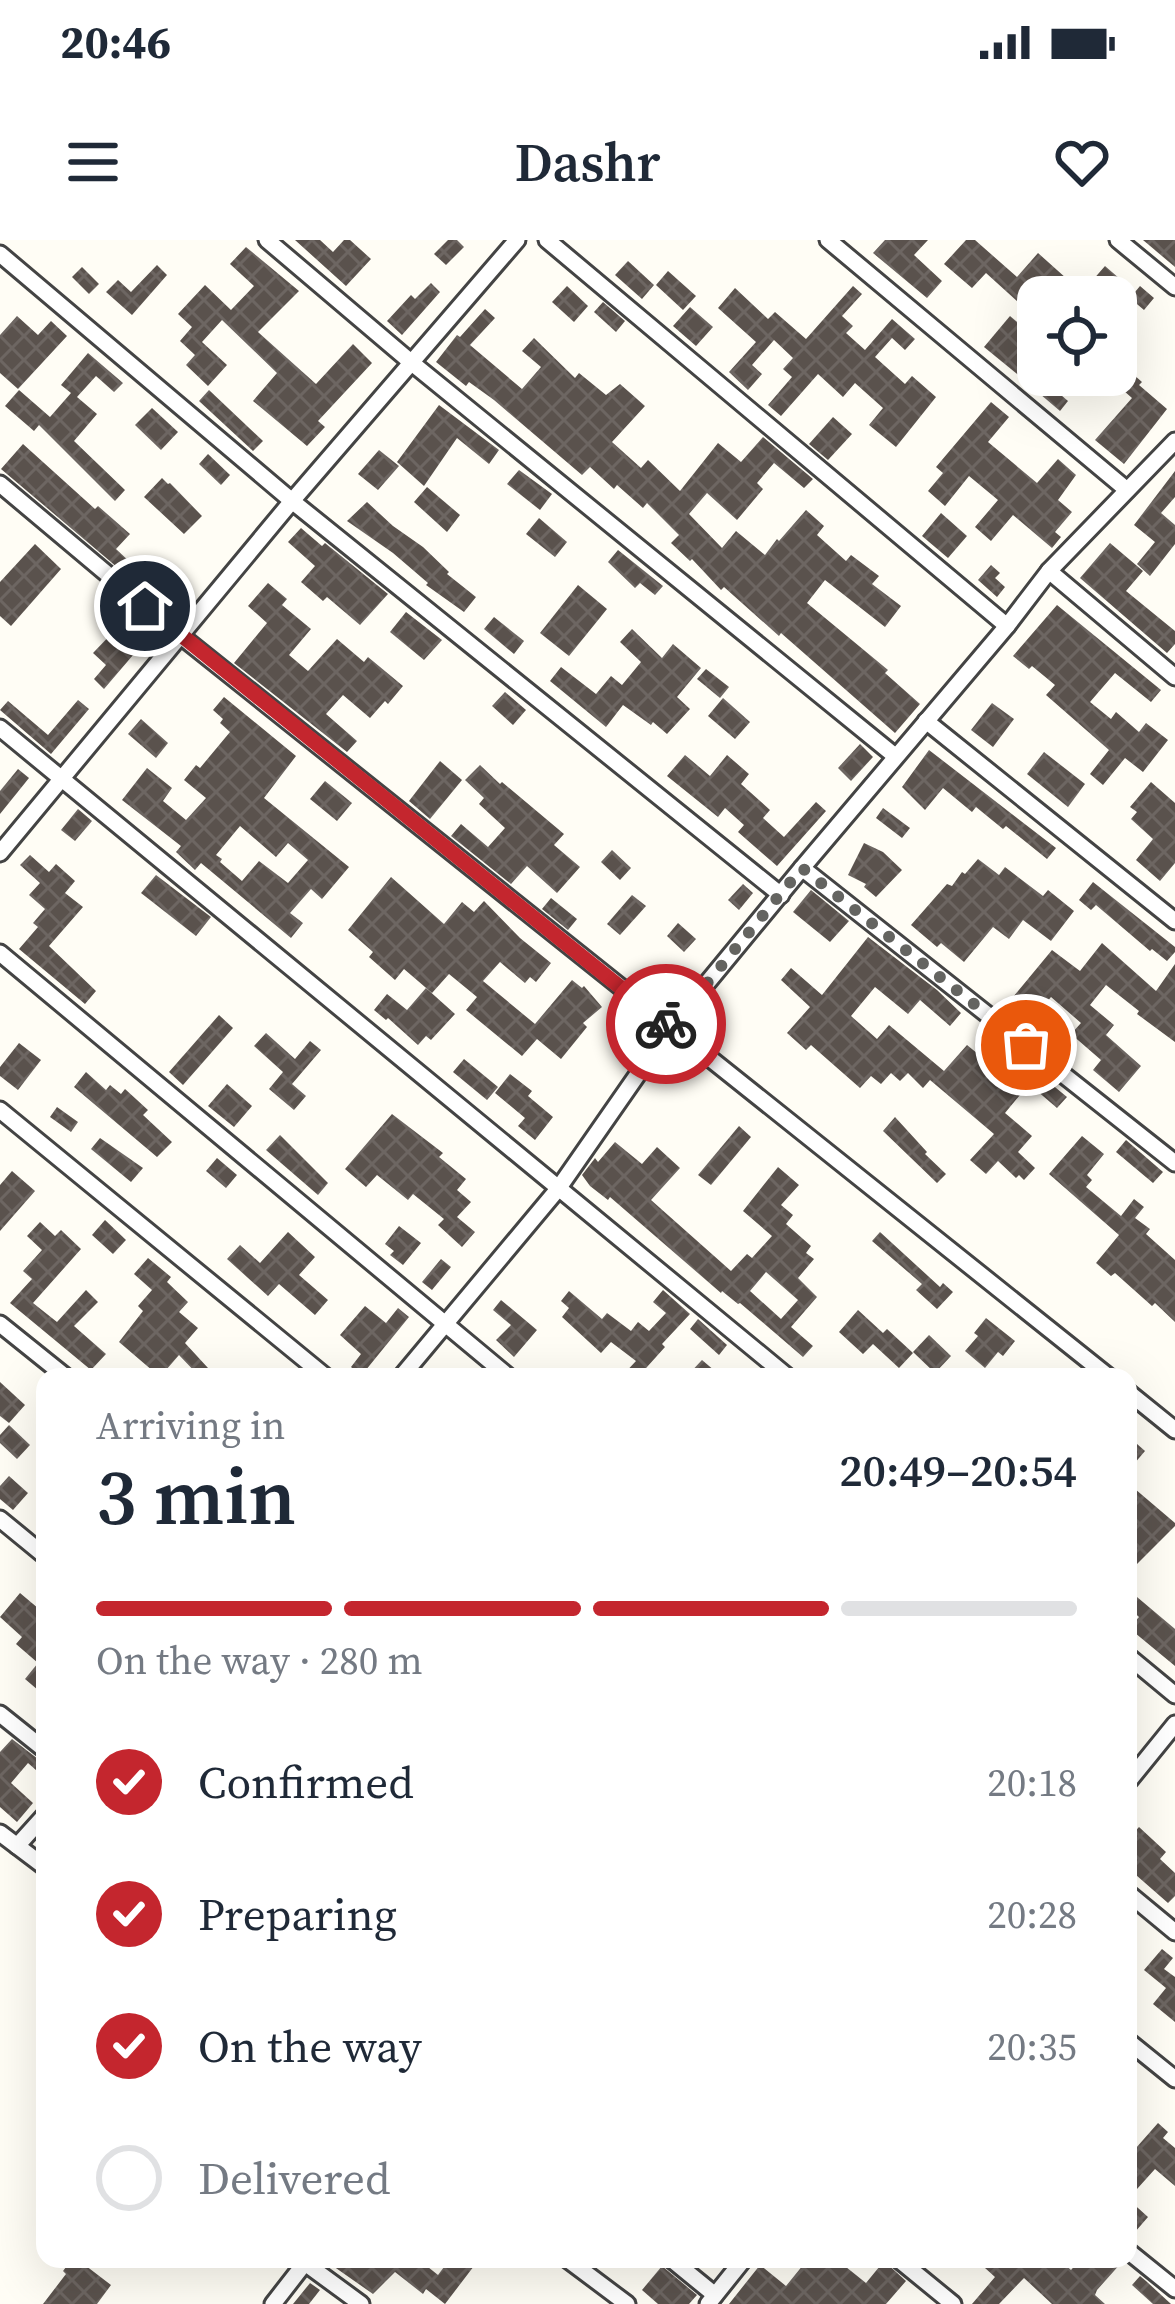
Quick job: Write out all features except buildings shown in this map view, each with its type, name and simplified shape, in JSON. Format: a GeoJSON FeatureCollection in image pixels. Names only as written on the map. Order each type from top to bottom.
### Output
{"type":"FeatureCollection","features":[{"type":"Feature","properties":{"kind":"street"},"geometry":{"type":"LineString","coordinates":[[267,240],[895,756]]}},
{"type":"Feature","properties":{"kind":"street"},"geometry":{"type":"LineString","coordinates":[[0,853],[292,501],[518,240]]}},
{"type":"Feature","properties":{"kind":"street"},"geometry":{"type":"LineString","coordinates":[[547,240],[1007,626]]}},
{"type":"Feature","properties":{"kind":"street"},"geometry":{"type":"LineString","coordinates":[[828,240],[1127,490]]}},
{"type":"Feature","properties":{"kind":"street"},"geometry":{"type":"LineString","coordinates":[[1118,240],[1175,287]]}},
{"type":"Feature","properties":{"kind":"street"},"geometry":{"type":"LineString","coordinates":[[0,254],[292,501],[781,895]]}},
{"type":"Feature","properties":{"kind":"street"},"geometry":{"type":"LineString","coordinates":[[409,1368],[558,1189],[670,1028],[802,868],[1049,571],[1175,441]]}},
{"type":"Feature","properties":{"kind":"street"},"geometry":{"type":"LineString","coordinates":[[0,484],[181,636],[1098,1368]]}},
{"type":"Feature","properties":{"kind":"street"},"geometry":{"type":"LineString","coordinates":[[1049,571],[1175,677]]}},
{"type":"Feature","properties":{"kind":"street"},"geometry":{"type":"LineString","coordinates":[[926,721],[1175,921]]}},
{"type":"Feature","properties":{"kind":"street"},"geometry":{"type":"LineString","coordinates":[[0,728],[777,1368]]}},
{"type":"Feature","properties":{"kind":"street"},"geometry":{"type":"LineString","coordinates":[[802,868],[1175,1163]]}},
{"type":"Feature","properties":{"kind":"street"},"geometry":{"type":"LineString","coordinates":[[0,953],[498,1368]]}},
{"type":"Feature","properties":{"kind":"street"},"geometry":{"type":"LineString","coordinates":[[3,1118],[315,1368]]}},
{"type":"Feature","properties":{"kind":"street"},"geometry":{"type":"LineString","coordinates":[[0,1324],[55,1368]]}},
{"type":"Feature","properties":{"kind":"street"},"geometry":{"type":"LineString","coordinates":[[1137,1399],[1175,1430]]}},
{"type":"Feature","properties":{"kind":"street"},"geometry":{"type":"LineString","coordinates":[[0,1520],[36,1549]]}},
{"type":"Feature","properties":{"kind":"street"},"geometry":{"type":"LineString","coordinates":[[1137,1663],[1175,1695]]}},
{"type":"Feature","properties":{"kind":"street"},"geometry":{"type":"LineString","coordinates":[[0,1714],[36,1743]]}},
{"type":"Feature","properties":{"kind":"street"},"geometry":{"type":"LineString","coordinates":[[1137,1771],[1175,1724]]}},
{"type":"Feature","properties":{"kind":"street"},"geometry":{"type":"LineString","coordinates":[[17,1846],[36,1825]]}},
{"type":"Feature","properties":{"kind":"street"},"geometry":{"type":"LineString","coordinates":[[0,1833],[36,1860]]}},
{"type":"Feature","properties":{"kind":"street"},"geometry":{"type":"LineString","coordinates":[[1137,1900],[1175,1932]]}},
{"type":"Feature","properties":{"kind":"street"},"geometry":{"type":"LineString","coordinates":[[1137,2048],[1175,2079]]}},
{"type":"Feature","properties":{"kind":"street"},"geometry":{"type":"LineString","coordinates":[[1137,2258],[1175,2289]]}},
{"type":"Feature","properties":{"kind":"street"},"geometry":{"type":"LineString","coordinates":[[273,2304],[301,2268]]}},
{"type":"Feature","properties":{"kind":"street"},"geometry":{"type":"LineString","coordinates":[[315,2268],[361,2304]]}},
{"type":"Feature","properties":{"kind":"street"},"geometry":{"type":"LineString","coordinates":[[579,2268],[627,2304]]}},
{"type":"Feature","properties":{"kind":"street"},"geometry":{"type":"LineString","coordinates":[[679,2268],[712,2300],[737,2268]]}},
{"type":"Feature","properties":{"kind":"street"},"geometry":{"type":"LineString","coordinates":[[909,2268],[953,2304]]}},
{"type":"Feature","properties":{"kind":"way so far"},"geometry":{"type":"LineString","coordinates":[[666,1024],[670,1028],[802,868],[1026,1045]]}},
{"type":"Feature","properties":{"kind":"route"},"geometry":{"type":"LineString","coordinates":[[145,606],[666,1024]]}}]}
